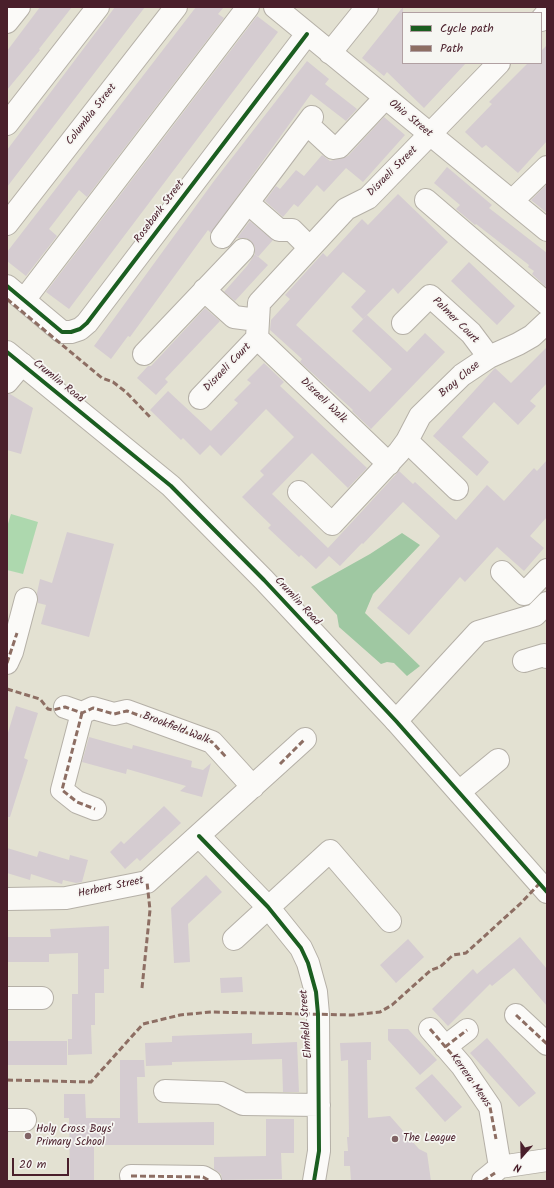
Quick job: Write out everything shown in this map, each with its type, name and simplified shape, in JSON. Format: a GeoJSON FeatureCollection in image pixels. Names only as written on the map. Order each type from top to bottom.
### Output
{"type":"FeatureCollection","features":[{"type":"Feature","properties":{"kind":"street"},"geometry":{"type":"LineString","coordinates":[[7,22],[19,7]]}},
{"type":"Feature","properties":{"kind":"street"},"geometry":{"type":"LineString","coordinates":[[7,124],[98,7]]}},
{"type":"Feature","properties":{"kind":"street","name":"Columbia Street"},"geometry":{"type":"LineString","coordinates":[[7,224],[176,7]]}},
{"type":"Feature","properties":{"kind":"street"},"geometry":{"type":"LineString","coordinates":[[24,300],[248,7]]}},
{"type":"Feature","properties":{"kind":"street","name":"Ohio Street"},"geometry":{"type":"LineString","coordinates":[[274,7],[547,230]]}},
{"type":"Feature","properties":{"kind":"street"},"geometry":{"type":"LineString","coordinates":[[330,53],[367,7]]}},
{"type":"Feature","properties":{"kind":"street","name":"Rosebank Street"},"geometry":{"type":"LineString","coordinates":[[7,286],[62,332],[71,332],[80,329],[87,322],[307,34]]}},
{"type":"Feature","properties":{"kind":"street","name":"Disraeli Street"},"geometry":{"type":"LineString","coordinates":[[257,329],[258,303],[346,209],[368,198],[498,64]]}},
{"type":"Feature","properties":{"kind":"street"},"geometry":{"type":"LineString","coordinates":[[222,237],[310,121],[333,148],[339,148],[385,98]]}},
{"type":"Feature","properties":{"kind":"street"},"geometry":{"type":"LineString","coordinates":[[512,201],[547,167]]}},
{"type":"Feature","properties":{"kind":"street"},"geometry":{"type":"LineString","coordinates":[[426,200],[547,304]]}},
{"type":"Feature","properties":{"kind":"street"},"geometry":{"type":"LineString","coordinates":[[248,203],[279,230],[292,230],[310,248]]}},
{"type":"Feature","properties":{"kind":"street"},"geometry":{"type":"LineString","coordinates":[[144,354],[243,250]]}},
{"type":"Feature","properties":{"kind":"street"},"geometry":{"type":"LineString","coordinates":[[204,290],[234,317],[257,329]]}},
{"type":"Feature","properties":{"kind":"street","name":"Palmer Court"},"geometry":{"type":"LineString","coordinates":[[403,323],[430,296],[471,334],[489,357]]}},
{"type":"Feature","properties":{"kind":"street","name":"Bray Close"},"geometry":{"type":"LineString","coordinates":[[299,492],[332,524],[389,464],[407,441],[420,416],[437,398],[462,375],[489,357],[532,336],[547,322]]}},
{"type":"Feature","properties":{"kind":"street","name":"Disraeli Court"},"geometry":{"type":"LineString","coordinates":[[200,398],[257,329]]}},
{"type":"Feature","properties":{"kind":"street","name":"Disraeli Walk"},"geometry":{"type":"LineString","coordinates":[[257,329],[389,464]]}},
{"type":"Feature","properties":{"kind":"street"},"geometry":{"type":"LineString","coordinates":[[7,382],[14,358]]}},
{"type":"Feature","properties":{"kind":"street","name":"Crumlin Road"},"geometry":{"type":"LineString","coordinates":[[14,358],[171,486],[264,580],[396,721],[547,892]]}},
{"type":"Feature","properties":{"kind":"street"},"geometry":{"type":"LineString","coordinates":[[407,441],[457,489]]}},
{"type":"Feature","properties":{"kind":"street"},"geometry":{"type":"LineString","coordinates":[[502,572],[524,594],[547,570]]}},
{"type":"Feature","properties":{"kind":"street"},"geometry":{"type":"LineString","coordinates":[[7,663],[17,634],[26,599]]}},
{"type":"Feature","properties":{"kind":"street"},"geometry":{"type":"LineString","coordinates":[[396,721],[478,632],[535,615],[547,603]]}},
{"type":"Feature","properties":{"kind":"street"},"geometry":{"type":"LineString","coordinates":[[524,661],[544,655],[547,657]]}},
{"type":"Feature","properties":{"kind":"street","name":"Brookfield Walk"},"geometry":{"type":"LineString","coordinates":[[95,809],[77,802],[62,790],[74,710],[93,708],[114,714],[127,711],[212,742],[253,787]]}},
{"type":"Feature","properties":{"kind":"street","name":"Herbert Street"},"geometry":{"type":"LineString","coordinates":[[7,899],[66,898],[147,882],[305,739]]}},
{"type":"Feature","properties":{"kind":"street"},"geometry":{"type":"LineString","coordinates":[[459,792],[498,760]]}},
{"type":"Feature","properties":{"kind":"street","name":"Elmfield Street"},"geometry":{"type":"LineString","coordinates":[[198,836],[268,907],[301,948],[308,963],[316,992],[319,1105],[318,1151],[314,1181]]}},
{"type":"Feature","properties":{"kind":"street"},"geometry":{"type":"LineString","coordinates":[[234,939],[330,851],[390,921]]}},
{"type":"Feature","properties":{"kind":"street"},"geometry":{"type":"LineString","coordinates":[[7,998],[42,998]]}},
{"type":"Feature","properties":{"kind":"street"},"geometry":{"type":"LineString","coordinates":[[516,1015],[547,1044]]}},
{"type":"Feature","properties":{"kind":"street","name":"Kerrera Mews"},"geometry":{"type":"LineString","coordinates":[[430,1029],[462,1066],[490,1107],[496,1139],[493,1174]]}},
{"type":"Feature","properties":{"kind":"street"},"geometry":{"type":"LineString","coordinates":[[445,1047],[467,1030]]}},
{"type":"Feature","properties":{"kind":"street"},"geometry":{"type":"LineString","coordinates":[[165,1091],[221,1093],[243,1104],[319,1105]]}},
{"type":"Feature","properties":{"kind":"street"},"geometry":{"type":"LineString","coordinates":[[493,1174],[547,1160]]}},
{"type":"Feature","properties":{"kind":"street"},"geometry":{"type":"LineString","coordinates":[[131,1176],[203,1177],[210,1181]]}},
{"type":"Feature","properties":{"kind":"green space"},"geometry":{"type":"Polygon","coordinates":[[[11,514],[38,522],[23,574],[7,570],[7,527],[11,514]]]}},
{"type":"Feature","properties":{"kind":"green space"},"geometry":{"type":"Polygon","coordinates":[[[402,533],[420,545],[373,594],[365,613],[420,666],[407,676],[394,663],[387,662],[381,664],[339,627],[337,615],[311,587],[370,554],[402,533]]]}},
{"type":"Feature","properties":{"kind":"building"},"geometry":{"type":"Polygon","coordinates":[[[40,7],[72,7],[39,49],[40,50],[7,90],[7,51],[40,7]]]}},
{"type":"Feature","properties":{"kind":"building"},"geometry":{"type":"Polygon","coordinates":[[[115,7],[145,7],[7,187],[7,150],[115,7]]]}},
{"type":"Feature","properties":{"kind":"building"},"geometry":{"type":"Polygon","coordinates":[[[196,7],[224,7],[218,14],[224,18],[87,197],[79,190],[49,229],[57,236],[26,276],[7,261],[7,252],[196,7]]]}},
{"type":"Feature","properties":{"kind":"building"},"geometry":{"type":"Polygon","coordinates":[[[403,7],[402,64],[465,64],[424,108],[387,72],[384,76],[362,58],[403,7]]]}},
{"type":"Feature","properties":{"kind":"building"},"geometry":{"type":"Polygon","coordinates":[[[257,16],[278,32],[69,309],[46,292],[257,16]]]}},
{"type":"Feature","properties":{"kind":"building"},"geometry":{"type":"Polygon","coordinates":[[[547,45],[547,141],[518,173],[486,145],[482,148],[465,132],[492,104],[489,102],[527,64],[542,64],[542,50],[547,45]]]}},
{"type":"Feature","properties":{"kind":"building"},"geometry":{"type":"Polygon","coordinates":[[[307,61],[329,79],[325,84],[357,109],[346,121],[311,94],[211,233],[208,230],[130,337],[128,336],[111,359],[94,346],[214,181],[307,61]]]}},
{"type":"Feature","properties":{"kind":"building"},"geometry":{"type":"Polygon","coordinates":[[[384,117],[405,135],[363,182],[346,168],[324,192],[317,185],[298,207],[294,204],[283,217],[265,201],[276,186],[280,189],[296,170],[304,176],[322,155],[330,161],[348,156],[384,117]]]}},
{"type":"Feature","properties":{"kind":"building"},"geometry":{"type":"Polygon","coordinates":[[[447,167],[492,205],[489,208],[547,253],[547,288],[532,274],[534,271],[528,267],[529,265],[456,209],[460,205],[434,183],[447,167]]]}},
{"type":"Feature","properties":{"kind":"building"},"geometry":{"type":"Polygon","coordinates":[[[547,184],[547,213],[531,200],[547,184]]]}},
{"type":"Feature","properties":{"kind":"building"},"geometry":{"type":"Polygon","coordinates":[[[398,194],[448,242],[398,294],[393,288],[363,319],[351,307],[366,291],[343,272],[296,325],[370,392],[392,369],[352,331],[367,315],[407,352],[425,333],[445,352],[371,429],[352,411],[353,410],[300,362],[302,359],[270,330],[271,320],[290,299],[285,295],[323,253],[327,257],[362,219],[368,225],[398,194]]]}},
{"type":"Feature","properties":{"kind":"building"},"geometry":{"type":"Polygon","coordinates":[[[250,221],[273,240],[258,257],[255,254],[255,247],[251,241],[246,238],[237,238],[250,221]]]}},
{"type":"Feature","properties":{"kind":"building"},"geometry":{"type":"Polygon","coordinates":[[[255,254],[268,265],[235,301],[224,292],[247,266],[255,254]]]}},
{"type":"Feature","properties":{"kind":"building"},"geometry":{"type":"Polygon","coordinates":[[[469,262],[515,306],[497,325],[451,281],[469,262]]]}},
{"type":"Feature","properties":{"kind":"building"},"geometry":{"type":"Polygon","coordinates":[[[205,308],[220,321],[165,379],[168,382],[156,395],[137,378],[148,366],[151,366],[205,308]]]}},
{"type":"Feature","properties":{"kind":"building"},"geometry":{"type":"Polygon","coordinates":[[[547,347],[547,383],[530,401],[536,406],[518,425],[494,402],[462,437],[489,462],[477,476],[433,436],[495,368],[511,383],[547,347]]]}},
{"type":"Feature","properties":{"kind":"building"},"geometry":{"type":"Polygon","coordinates":[[[264,363],[284,382],[280,386],[367,468],[348,488],[312,453],[272,494],[328,548],[399,471],[413,484],[415,482],[456,520],[487,485],[504,501],[534,468],[537,471],[547,460],[547,517],[530,536],[544,548],[524,571],[497,547],[465,582],[460,577],[409,635],[377,608],[440,536],[403,502],[340,566],[329,556],[316,569],[301,555],[299,557],[268,528],[271,525],[242,497],[264,475],[260,471],[294,437],[266,409],[221,456],[210,445],[200,455],[183,438],[181,440],[150,410],[168,391],[211,431],[238,403],[234,400],[251,383],[247,380],[264,363]]]}},
{"type":"Feature","properties":{"kind":"building"},"geometry":{"type":"Polygon","coordinates":[[[7,394],[10,394],[33,408],[21,454],[7,450],[7,394]]]}},
{"type":"Feature","properties":{"kind":"building"},"geometry":{"type":"Polygon","coordinates":[[[67,532],[114,544],[89,637],[41,624],[46,605],[38,603],[37,593],[40,579],[52,583],[67,532]]]}},
{"type":"Feature","properties":{"kind":"building"},"geometry":{"type":"Polygon","coordinates":[[[16,706],[38,713],[24,758],[28,760],[10,817],[7,817],[7,736],[16,706]]]}},
{"type":"Feature","properties":{"kind":"building"},"geometry":{"type":"Polygon","coordinates":[[[89,737],[132,749],[133,745],[192,761],[191,767],[203,770],[211,763],[202,797],[180,791],[186,786],[127,769],[126,774],[82,762],[89,737]]]}},
{"type":"Feature","properties":{"kind":"building"},"geometry":{"type":"Polygon","coordinates":[[[164,806],[181,823],[140,861],[137,858],[125,869],[110,852],[121,841],[124,844],[164,806]]]}},
{"type":"Feature","properties":{"kind":"building"},"geometry":{"type":"Polygon","coordinates":[[[7,848],[37,857],[39,851],[69,860],[70,855],[88,860],[82,882],[76,883],[63,880],[62,884],[31,874],[30,880],[7,873],[7,848]]]}},
{"type":"Feature","properties":{"kind":"building"},"geometry":{"type":"Polygon","coordinates":[[[206,875],[222,892],[188,924],[190,962],[174,963],[171,908],[206,875]]]}},
{"type":"Feature","properties":{"kind":"building"},"geometry":{"type":"Polygon","coordinates":[[[109,926],[109,969],[104,969],[104,993],[95,993],[95,1025],[91,1025],[92,1054],[68,1055],[68,1039],[72,1039],[72,994],[78,994],[78,953],[49,954],[49,962],[7,962],[7,937],[51,937],[50,929],[109,926]]]}},
{"type":"Feature","properties":{"kind":"building"},"geometry":{"type":"Polygon","coordinates":[[[520,937],[547,969],[547,1006],[514,968],[492,986],[490,984],[448,1026],[432,1009],[473,969],[477,974],[520,937]]]}},
{"type":"Feature","properties":{"kind":"building"},"geometry":{"type":"Polygon","coordinates":[[[408,939],[424,957],[396,983],[380,965],[408,939]]]}},
{"type":"Feature","properties":{"kind":"building"},"geometry":{"type":"Polygon","coordinates":[[[242,977],[243,992],[221,993],[220,978],[242,977]]]}},
{"type":"Feature","properties":{"kind":"building"},"geometry":{"type":"Polygon","coordinates":[[[388,1029],[408,1029],[437,1060],[420,1075],[388,1040],[388,1029]]]}},
{"type":"Feature","properties":{"kind":"building"},"geometry":{"type":"Polygon","coordinates":[[[252,1033],[252,1044],[297,1042],[299,1092],[283,1092],[282,1059],[172,1062],[172,1065],[146,1066],[145,1043],[172,1042],[172,1036],[252,1033]]]}},
{"type":"Feature","properties":{"kind":"building"},"geometry":{"type":"Polygon","coordinates":[[[487,1038],[536,1093],[519,1107],[470,1053],[487,1038]]]}},
{"type":"Feature","properties":{"kind":"building"},"geometry":{"type":"Polygon","coordinates":[[[7,1041],[67,1041],[67,1065],[7,1065],[7,1041]]]}},
{"type":"Feature","properties":{"kind":"building"},"geometry":{"type":"Polygon","coordinates":[[[371,1042],[371,1060],[367,1060],[368,1118],[390,1116],[419,1149],[427,1153],[431,1181],[351,1181],[350,1166],[344,1166],[344,1151],[348,1151],[347,1137],[349,1137],[348,1060],[341,1061],[340,1043],[371,1042]]]}},
{"type":"Feature","properties":{"kind":"building"},"geometry":{"type":"Polygon","coordinates":[[[120,1060],[144,1060],[145,1077],[137,1077],[138,1123],[214,1122],[214,1145],[94,1145],[94,1181],[70,1181],[69,1118],[64,1118],[64,1094],[85,1094],[86,1118],[120,1118],[120,1060]]]}},
{"type":"Feature","properties":{"kind":"building"},"geometry":{"type":"Polygon","coordinates":[[[432,1074],[462,1107],[445,1122],[415,1088],[432,1074]]]}},
{"type":"Feature","properties":{"kind":"building"},"geometry":{"type":"Polygon","coordinates":[[[266,1119],[294,1119],[294,1153],[281,1153],[282,1179],[222,1180],[221,1174],[214,1169],[214,1157],[266,1156],[266,1119]]]}},
{"type":"Feature","properties":{"kind":"marked path"},"geometry":{"type":"LineString","coordinates":[[7,299],[102,378],[113,382],[126,392],[150,417]]}},
{"type":"Feature","properties":{"kind":"marked path"},"geometry":{"type":"LineString","coordinates":[[7,663],[17,633]]}},
{"type":"Feature","properties":{"kind":"marked path"},"geometry":{"type":"LineString","coordinates":[[7,689],[40,699],[48,709],[53,710],[65,707],[82,713],[93,708],[114,714],[127,711],[212,742],[226,757]]}},
{"type":"Feature","properties":{"kind":"marked path"},"geometry":{"type":"LineString","coordinates":[[82,713],[62,790],[77,802],[95,809]]}},
{"type":"Feature","properties":{"kind":"marked path"},"geometry":{"type":"LineString","coordinates":[[280,764],[305,739]]}},
{"type":"Feature","properties":{"kind":"marked path"},"geometry":{"type":"LineString","coordinates":[[142,988],[150,910],[147,882]]}},
{"type":"Feature","properties":{"kind":"marked path"},"geometry":{"type":"LineString","coordinates":[[7,1080],[91,1082],[143,1024],[180,1015],[211,1012],[352,1015],[380,1012],[392,1005],[431,970],[440,967],[453,955],[466,953],[521,903],[539,884]]}},
{"type":"Feature","properties":{"kind":"marked path"},"geometry":{"type":"LineString","coordinates":[[516,1015],[547,1044]]}},
{"type":"Feature","properties":{"kind":"marked path"},"geometry":{"type":"LineString","coordinates":[[430,1029],[462,1066],[490,1107],[496,1139]]}},
{"type":"Feature","properties":{"kind":"marked path"},"geometry":{"type":"LineString","coordinates":[[445,1047],[467,1030]]}},
{"type":"Feature","properties":{"kind":"marked path"},"geometry":{"type":"LineString","coordinates":[[483,1181],[495,1173]]}},
{"type":"Feature","properties":{"kind":"marked path"},"geometry":{"type":"LineString","coordinates":[[131,1176],[203,1177],[210,1181]]}},
{"type":"Feature","properties":{"kind":"cycle path"},"geometry":{"type":"LineString","coordinates":[[7,286],[62,332],[71,332],[80,329],[87,323],[307,34]]}},
{"type":"Feature","properties":{"kind":"cycle path"},"geometry":{"type":"LineString","coordinates":[[7,352],[171,486],[264,580],[396,721],[547,892]]}},
{"type":"Feature","properties":{"kind":"cycle path"},"geometry":{"type":"LineString","coordinates":[[199,836],[268,907],[301,948],[308,963],[316,992],[318,1014],[319,1151],[314,1181]]}},
{"type":"Feature","properties":{"kind":"place","name":"Holy Cross Boys' Primary School"},"geometry":{"type":"Point","coordinates":[28,1136]}},
{"type":"Feature","properties":{"kind":"place","name":"The League"},"geometry":{"type":"Point","coordinates":[395,1139]}}]}
